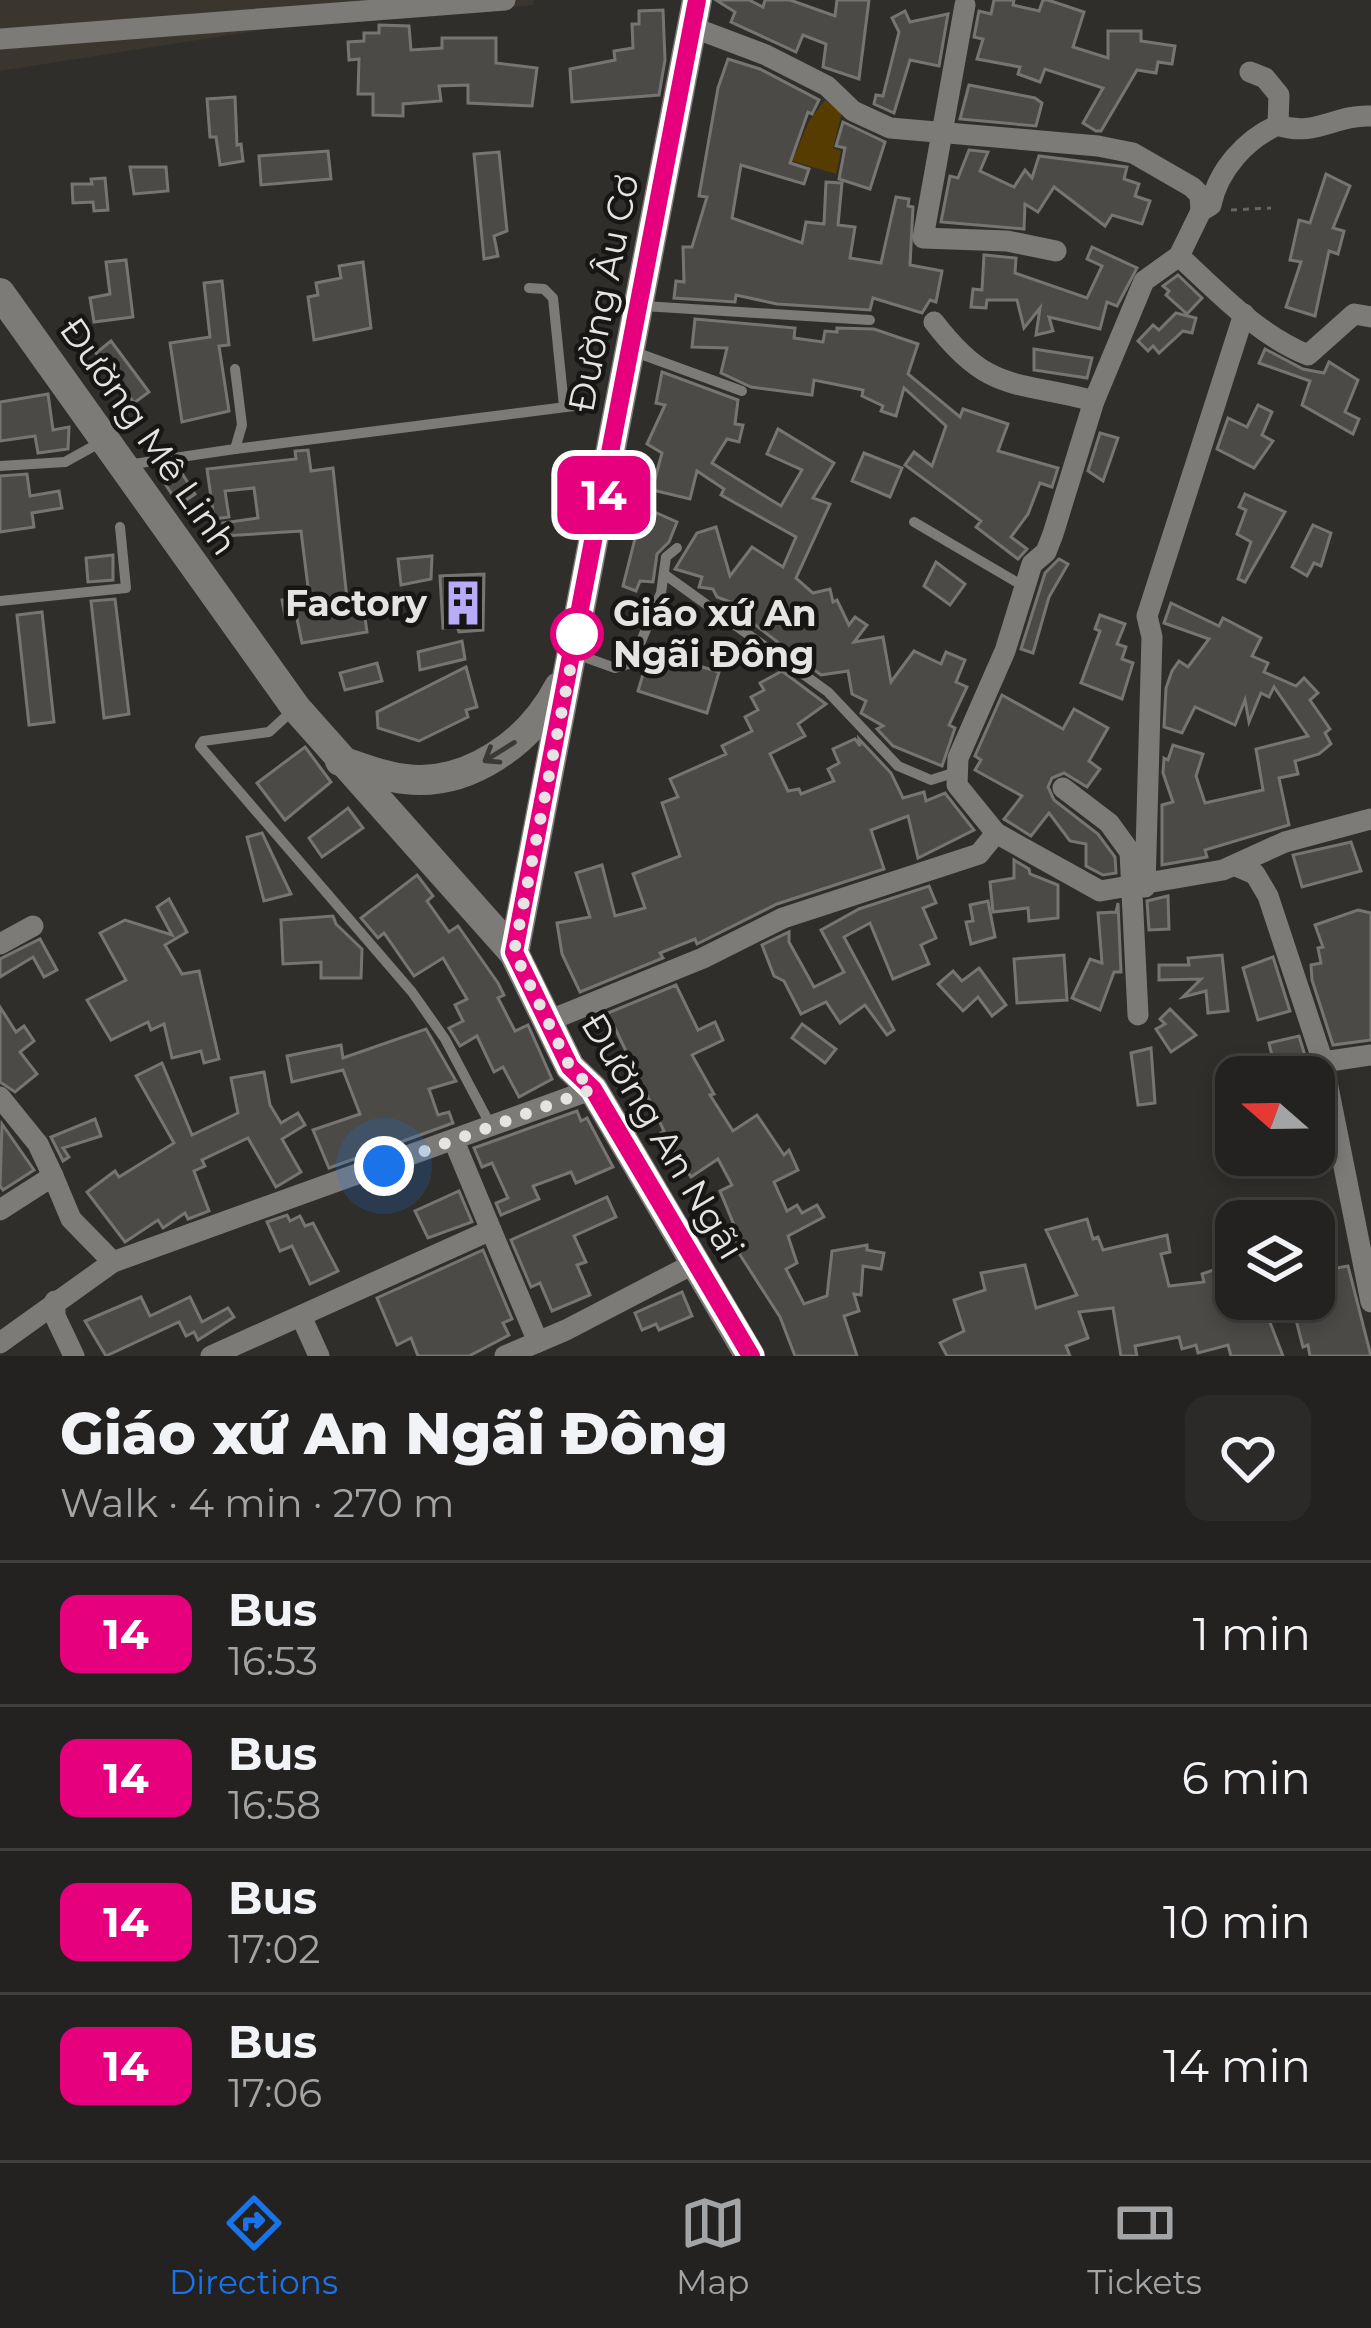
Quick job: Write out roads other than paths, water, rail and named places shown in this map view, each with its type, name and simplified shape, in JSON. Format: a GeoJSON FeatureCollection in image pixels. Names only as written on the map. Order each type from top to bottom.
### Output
{"type":"FeatureCollection","features":[{"type":"Feature","properties":{"kind":"main road","name":"Đường Âu Cơ"},"geometry":{"type":"LineString","coordinates":[[514,952],[694,14]]}},
{"type":"Feature","properties":{"kind":"main road","name":"Đường Mê Linh"},"geometry":{"type":"LineString","coordinates":[[0,293],[296,708],[514,952]]}},
{"type":"Feature","properties":{"kind":"main road"},"geometry":{"type":"LineString","coordinates":[[340,761],[408,780],[467,771],[526,734],[548,708],[572,658]]}},
{"type":"Feature","properties":{"kind":"main road","name":"Đường An Ngãi"},"geometry":{"type":"LineString","coordinates":[[514,952],[570,1067],[593,1089],[751,1356]]}},
{"type":"Feature","properties":{"kind":"street"},"geometry":{"type":"LineString","coordinates":[[0,39],[402,3],[505,0]]}},
{"type":"Feature","properties":{"kind":"street"},"geometry":{"type":"LineString","coordinates":[[964,5],[923,238],[1007,241],[1056,251]]}},
{"type":"Feature","properties":{"kind":"street"},"geometry":{"type":"LineString","coordinates":[[694,14],[827,86],[854,111],[890,128],[1043,138],[1133,153],[1192,187],[1206,208]]}},
{"type":"Feature","properties":{"kind":"street"},"geometry":{"type":"LineString","coordinates":[[1250,72],[1265,78],[1279,95],[1278,125]]}},
{"type":"Feature","properties":{"kind":"street"},"geometry":{"type":"LineString","coordinates":[[1371,116],[1346,116],[1318,130],[1294,131],[1278,125],[1256,134],[1215,187],[1179,256],[1144,281],[1094,401],[1053,534],[1046,552],[1032,564],[1005,651],[956,772],[957,785],[996,833],[1100,891],[1236,866],[1285,842],[1371,819]]}},
{"type":"Feature","properties":{"kind":"street"},"geometry":{"type":"LineString","coordinates":[[1179,256],[1244,314],[1308,355],[1354,314],[1371,317]]}},
{"type":"Feature","properties":{"kind":"street"},"geometry":{"type":"LineString","coordinates":[[1138,1015],[1152,637],[1147,616],[1244,314]]}},
{"type":"Feature","properties":{"kind":"street"},"geometry":{"type":"LineString","coordinates":[[934,322],[960,356],[989,377],[1020,389],[1065,392],[1094,401]]}},
{"type":"Feature","properties":{"kind":"street"},"geometry":{"type":"LineString","coordinates":[[1064,788],[1109,823],[1130,852],[1140,887]]}},
{"type":"Feature","properties":{"kind":"street"},"geometry":{"type":"LineString","coordinates":[[548,1021],[703,958],[783,918],[979,854],[996,833]]}},
{"type":"Feature","properties":{"kind":"street"},"geometry":{"type":"LineString","coordinates":[[1236,866],[1255,874],[1268,896],[1321,1056]]}},
{"type":"Feature","properties":{"kind":"street"},"geometry":{"type":"LineString","coordinates":[[0,944],[33,926]]}},
{"type":"Feature","properties":{"kind":"street"},"geometry":{"type":"LineString","coordinates":[[1335,1060],[1371,1055]]}},
{"type":"Feature","properties":{"kind":"street"},"geometry":{"type":"LineString","coordinates":[[0,1343],[112,1262],[593,1089]]}},
{"type":"Feature","properties":{"kind":"street"},"geometry":{"type":"LineString","coordinates":[[0,1097],[38,1144],[71,1219],[112,1262]]}},
{"type":"Feature","properties":{"kind":"street"},"geometry":{"type":"LineString","coordinates":[[1335,1118],[1371,1303]]}},
{"type":"Feature","properties":{"kind":"street"},"geometry":{"type":"LineString","coordinates":[[454,1142],[538,1342]]}},
{"type":"Feature","properties":{"kind":"street"},"geometry":{"type":"LineString","coordinates":[[0,1210],[52,1175]]}},
{"type":"Feature","properties":{"kind":"street"},"geometry":{"type":"LineString","coordinates":[[211,1356],[491,1230]]}},
{"type":"Feature","properties":{"kind":"street"},"geometry":{"type":"LineString","coordinates":[[505,1356],[695,1263]]}},
{"type":"Feature","properties":{"kind":"street"},"geometry":{"type":"LineString","coordinates":[[56,1301],[55,1316],[74,1356]]}},
{"type":"Feature","properties":{"kind":"street"},"geometry":{"type":"LineString","coordinates":[[301,1316],[319,1356]]}},
{"type":"Feature","properties":{"kind":"lane"},"geometry":{"type":"LineString","coordinates":[[529,288],[544,290],[553,298],[564,406]]}},
{"type":"Feature","properties":{"kind":"lane"},"geometry":{"type":"LineString","coordinates":[[640,306],[870,320]]}},
{"type":"Feature","properties":{"kind":"lane"},"geometry":{"type":"LineString","coordinates":[[632,350],[742,391]]}},
{"type":"Feature","properties":{"kind":"lane"},"geometry":{"type":"LineString","coordinates":[[235,369],[242,425],[235,449]]}},
{"type":"Feature","properties":{"kind":"lane"},"geometry":{"type":"LineString","coordinates":[[124,466],[582,405]]}},
{"type":"Feature","properties":{"kind":"lane"},"geometry":{"type":"LineString","coordinates":[[0,466],[64,462],[106,440]]}},
{"type":"Feature","properties":{"kind":"lane"},"geometry":{"type":"LineString","coordinates":[[914,522],[1026,588]]}},
{"type":"Feature","properties":{"kind":"lane"},"geometry":{"type":"LineString","coordinates":[[0,602],[126,588],[120,527]]}},
{"type":"Feature","properties":{"kind":"lane"},"geometry":{"type":"LineString","coordinates":[[572,658],[615,668],[632,663],[661,593],[666,557],[677,548]]}},
{"type":"Feature","properties":{"kind":"lane"},"geometry":{"type":"LineString","coordinates":[[664,574],[828,692],[898,766],[932,780],[956,772]]}},
{"type":"Feature","properties":{"kind":"lane"},"geometry":{"type":"LineString","coordinates":[[296,708],[269,732],[203,741],[200,746],[422,1005],[491,1126]]}},
{"type":"Feature","properties":{"kind":"place","name":"Factory"},"geometry":{"type":"Point","coordinates":[463,603]}},
{"type":"Feature","properties":{"kind":"place","name":"Giáo xứ An Ngãi Đông"},"geometry":{"type":"Point","coordinates":[577,634]}}]}
